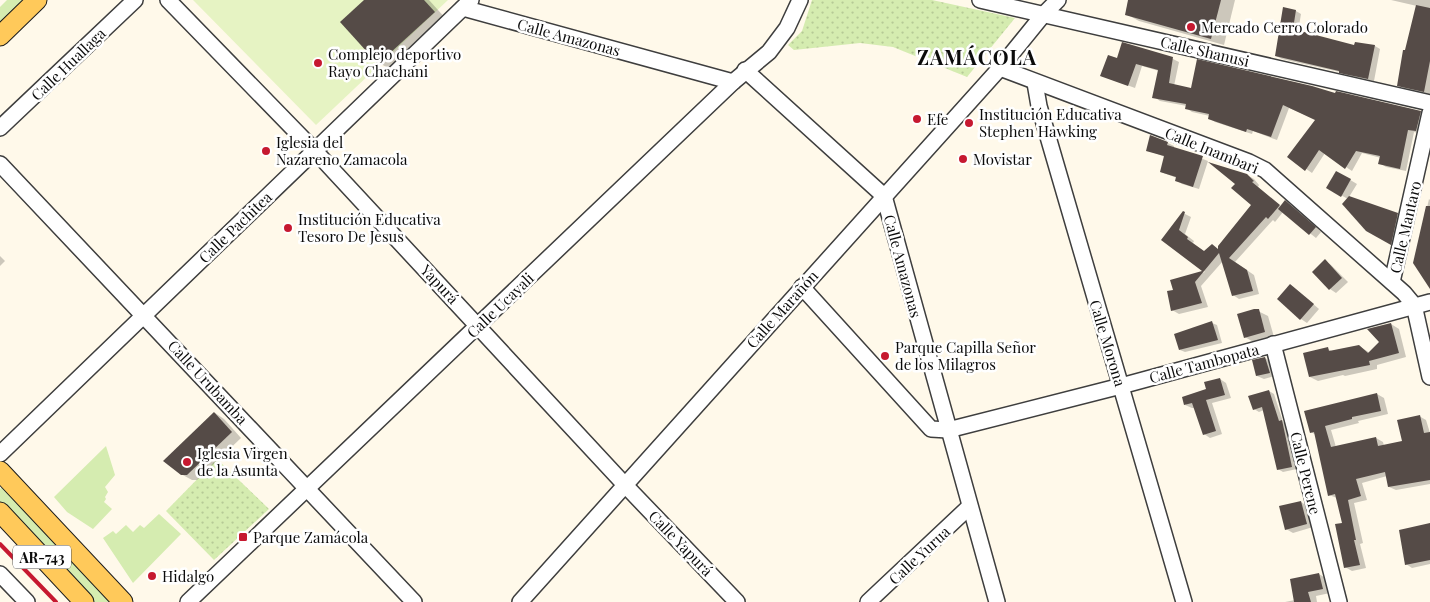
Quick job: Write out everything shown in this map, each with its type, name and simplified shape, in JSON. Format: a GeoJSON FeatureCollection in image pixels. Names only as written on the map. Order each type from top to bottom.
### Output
{"type":"FeatureCollection","features":[{"type":"Feature","properties":{"kind":"main road"},"geometry":{"type":"LineString","coordinates":[[0,36],[37,0]]}},
{"type":"Feature","properties":{"kind":"main road","name":"AR-743"},"geometry":{"type":"LineString","coordinates":[[0,471],[123,602]]}},
{"type":"Feature","properties":{"kind":"main road","name":"AR-743"},"geometry":{"type":"LineString","coordinates":[[0,512],[84,602]]}},
{"type":"Feature","properties":{"kind":"street","name":"Calle Huallaga"},"geometry":{"type":"LineString","coordinates":[[0,128],[135,0]]}},
{"type":"Feature","properties":{"kind":"street","name":"Yapurá"},"geometry":{"type":"LineString","coordinates":[[168,0],[315,150],[625,485]]}},
{"type":"Feature","properties":{"kind":"street","name":"Calle Ucayali"},"geometry":{"type":"LineString","coordinates":[[188,602],[745,70],[769,52],[780,40],[800,0]]}},
{"type":"Feature","properties":{"kind":"street","name":"Calle Shanusi"},"geometry":{"type":"LineString","coordinates":[[980,0],[1430,103]]}},
{"type":"Feature","properties":{"kind":"street","name":"Calle Marañón"},"geometry":{"type":"LineString","coordinates":[[520,602],[1000,68],[1058,0]]}},
{"type":"Feature","properties":{"kind":"street","name":"Calle Pachitea"},"geometry":{"type":"LineString","coordinates":[[0,454],[467,4]]}},
{"type":"Feature","properties":{"kind":"street","name":"Calle Amazonas"},"geometry":{"type":"LineString","coordinates":[[467,4],[733,82]]}},
{"type":"Feature","properties":{"kind":"street","name":"Calle Inambari"},"geometry":{"type":"LineString","coordinates":[[1000,68],[1034,83],[1258,166],[1392,282],[1414,306]]}},
{"type":"Feature","properties":{"kind":"street","name":"Calle Amazonas"},"geometry":{"type":"LineString","coordinates":[[745,70],[884,196],[969,507],[997,602]]}},
{"type":"Feature","properties":{"kind":"street","name":"Calle Morona"},"geometry":{"type":"LineString","coordinates":[[1034,83],[1184,602]]}},
{"type":"Feature","properties":{"kind":"street","name":"Calle Mantaro"},"geometry":{"type":"LineString","coordinates":[[1392,282],[1430,113]]}},
{"type":"Feature","properties":{"kind":"street","name":"Calle Urubamba"},"geometry":{"type":"LineString","coordinates":[[0,164],[144,314],[414,602]]}},
{"type":"Feature","properties":{"kind":"street"},"geometry":{"type":"LineString","coordinates":[[802,287],[931,429],[948,430]]}},
{"type":"Feature","properties":{"kind":"street","name":"Calle Tambopata"},"geometry":{"type":"LineString","coordinates":[[948,430],[1121,386],[1430,302]]}},
{"type":"Feature","properties":{"kind":"street"},"geometry":{"type":"LineString","coordinates":[[1414,306],[1430,377]]}},
{"type":"Feature","properties":{"kind":"street","name":"Calle Perene"},"geometry":{"type":"LineString","coordinates":[[1273,344],[1339,602]]}},
{"type":"Feature","properties":{"kind":"street","name":"Calle Yapurá"},"geometry":{"type":"LineString","coordinates":[[625,485],[738,602]]}},
{"type":"Feature","properties":{"kind":"street","name":"Calle Yurua"},"geometry":{"type":"LineString","coordinates":[[868,602],[969,507]]}},
{"type":"Feature","properties":{"kind":"street"},"geometry":{"type":"LineString","coordinates":[[0,574],[27,602]]}},
{"type":"Feature","properties":{"kind":"green space"},"geometry":{"type":"Polygon","coordinates":[[[7,0],[25,0],[0,24],[0,7],[7,0]]]}},
{"type":"Feature","properties":{"kind":"green space","name":"Complejo deportivo Rayo Chachani"},"geometry":{"type":"Polygon","coordinates":[[[193,0],[448,0],[316,125],[193,0]]]}},
{"type":"Feature","properties":{"kind":"green space"},"geometry":{"type":"Polygon","coordinates":[[[812,0],[932,0],[1015,18],[967,77],[893,47],[860,43],[794,50],[788,45],[802,31],[812,0]]]}},
{"type":"Feature","properties":{"kind":"green space"},"geometry":{"type":"Polygon","coordinates":[[[106,446],[115,475],[105,487],[108,492],[104,502],[112,509],[93,529],[67,512],[54,497],[106,446]]]}},
{"type":"Feature","properties":{"kind":"green space"},"geometry":{"type":"Polygon","coordinates":[[[217,459],[269,509],[214,560],[166,511],[217,459]]]}},
{"type":"Feature","properties":{"kind":"green space"},"geometry":{"type":"Polygon","coordinates":[[[4,485],[114,602],[92,602],[0,504],[0,489],[4,485]]]}},
{"type":"Feature","properties":{"kind":"green space"},"geometry":{"type":"Polygon","coordinates":[[[159,514],[181,534],[133,583],[103,538],[113,531],[116,534],[126,525],[133,532],[140,525],[144,528],[159,514]]]}},
{"type":"Feature","properties":{"kind":"building"},"geometry":{"type":"Polygon","coordinates":[[[364,0],[424,0],[435,12],[378,64],[340,22],[364,0]]]}},
{"type":"Feature","properties":{"kind":"building","name":"Mercado Cerro Colorado"},"geometry":{"type":"Polygon","coordinates":[[[1128,0],[1221,0],[1211,39],[1125,15],[1128,0]]]}},
{"type":"Feature","properties":{"kind":"building"},"geometry":{"type":"Polygon","coordinates":[[[1416,5],[1430,8],[1430,61],[1424,92],[1397,86],[1403,50],[1405,50],[1416,5]]]}},
{"type":"Feature","properties":{"kind":"building"},"geometry":{"type":"Polygon","coordinates":[[[1283,7],[1296,10],[1293,29],[1354,45],[1355,42],[1375,45],[1368,79],[1275,56],[1283,7]]]}},
{"type":"Feature","properties":{"kind":"building"},"geometry":{"type":"Polygon","coordinates":[[[1122,42],[1173,57],[1169,83],[1191,88],[1197,59],[1335,93],[1336,91],[1421,111],[1416,131],[1408,130],[1400,169],[1378,164],[1380,156],[1356,151],[1345,169],[1319,150],[1305,171],[1287,157],[1315,120],[1283,105],[1271,137],[1247,129],[1246,132],[1208,119],[1209,114],[1185,109],[1186,104],[1152,98],[1158,70],[1136,64],[1128,86],[1100,76],[1108,55],[1117,58],[1122,42]]]}},
{"type":"Feature","properties":{"kind":"building"},"geometry":{"type":"Polygon","coordinates":[[[1150,135],[1168,142],[1167,145],[1203,156],[1193,187],[1175,181],[1176,177],[1160,172],[1164,156],[1146,151],[1150,135]]]}},
{"type":"Feature","properties":{"kind":"building"},"geometry":{"type":"Polygon","coordinates":[[[1208,162],[1247,174],[1254,181],[1252,182],[1280,205],[1268,219],[1266,217],[1229,258],[1247,270],[1253,291],[1232,296],[1219,253],[1195,282],[1202,303],[1171,311],[1167,291],[1173,290],[1170,280],[1202,271],[1161,240],[1183,211],[1185,212],[1179,230],[1188,237],[1187,239],[1204,251],[1212,244],[1218,249],[1218,246],[1251,205],[1231,188],[1235,184],[1208,162]]]}},
{"type":"Feature","properties":{"kind":"building"},"geometry":{"type":"Polygon","coordinates":[[[1336,171],[1351,179],[1341,197],[1326,188],[1336,171]]]}},
{"type":"Feature","properties":{"kind":"building"},"geometry":{"type":"Polygon","coordinates":[[[1349,196],[1398,213],[1391,245],[1366,231],[1342,204],[1349,196]]]}},
{"type":"Feature","properties":{"kind":"building"},"geometry":{"type":"Polygon","coordinates":[[[1285,200],[1316,227],[1309,235],[1278,209],[1285,200]]]}},
{"type":"Feature","properties":{"kind":"building"},"geometry":{"type":"Polygon","coordinates":[[[1426,206],[1430,206],[1430,289],[1413,263],[1426,206]]]}},
{"type":"Feature","properties":{"kind":"building"},"geometry":{"type":"Polygon","coordinates":[[[1325,259],[1342,278],[1329,290],[1312,272],[1325,259]]]}},
{"type":"Feature","properties":{"kind":"building"},"geometry":{"type":"Polygon","coordinates":[[[1290,284],[1314,304],[1300,320],[1277,299],[1290,284]]]}},
{"type":"Feature","properties":{"kind":"building"},"geometry":{"type":"Polygon","coordinates":[[[1259,309],[1265,332],[1244,338],[1237,314],[1259,309]]]}},
{"type":"Feature","properties":{"kind":"building"},"geometry":{"type":"Polygon","coordinates":[[[1212,321],[1218,340],[1179,350],[1174,334],[1212,321]]]}},
{"type":"Feature","properties":{"kind":"building"},"geometry":{"type":"Polygon","coordinates":[[[1391,323],[1399,353],[1369,361],[1370,365],[1309,377],[1303,353],[1328,347],[1329,351],[1359,345],[1368,353],[1379,342],[1367,329],[1391,323]]]}},
{"type":"Feature","properties":{"kind":"building"},"geometry":{"type":"Polygon","coordinates":[[[1265,357],[1270,373],[1256,376],[1252,360],[1265,357]]]}},
{"type":"Feature","properties":{"kind":"building"},"geometry":{"type":"Polygon","coordinates":[[[1220,378],[1225,395],[1206,400],[1216,431],[1203,435],[1192,403],[1184,405],[1182,397],[1206,389],[1204,382],[1220,378]]]}},
{"type":"Feature","properties":{"kind":"building"},"geometry":{"type":"Polygon","coordinates":[[[1269,390],[1279,421],[1282,420],[1292,467],[1277,470],[1262,407],[1253,410],[1248,396],[1269,390]]]}},
{"type":"Feature","properties":{"kind":"building"},"geometry":{"type":"Polygon","coordinates":[[[1377,393],[1381,411],[1352,417],[1352,419],[1325,426],[1331,447],[1376,437],[1378,446],[1402,441],[1397,420],[1420,415],[1424,433],[1430,432],[1430,480],[1388,487],[1385,472],[1356,479],[1361,496],[1348,500],[1360,565],[1344,568],[1335,524],[1342,523],[1335,494],[1328,496],[1314,432],[1310,433],[1304,411],[1377,393]]]}},
{"type":"Feature","properties":{"kind":"building"},"geometry":{"type":"Polygon","coordinates":[[[214,412],[232,432],[187,475],[181,475],[163,461],[214,412]]]}},
{"type":"Feature","properties":{"kind":"building"},"geometry":{"type":"Polygon","coordinates":[[[1301,501],[1307,524],[1285,530],[1279,506],[1301,501]]]}},
{"type":"Feature","properties":{"kind":"building"},"geometry":{"type":"Polygon","coordinates":[[[1430,523],[1430,560],[1405,565],[1399,530],[1430,523]]]}},
{"type":"Feature","properties":{"kind":"building"},"geometry":{"type":"Polygon","coordinates":[[[1319,573],[1323,589],[1308,592],[1311,602],[1294,602],[1290,579],[1319,573]]]}},
{"type":"Feature","properties":{"kind":"railway"},"geometry":{"type":"LineString","coordinates":[[0,544],[56,602]]}},
{"type":"Feature","properties":{"kind":"place","name":"Mercado Cerro Colorado"},"geometry":{"type":"Point","coordinates":[1191,27]}},
{"type":"Feature","properties":{"kind":"place","name":"Complejo deportivo Rayo Chachani"},"geometry":{"type":"Point","coordinates":[318,63]}},
{"type":"Feature","properties":{"kind":"place","name":"Efe"},"geometry":{"type":"Point","coordinates":[917,119]}},
{"type":"Feature","properties":{"kind":"place","name":"Institución Educativa Stephen Hawking"},"geometry":{"type":"Point","coordinates":[969,123]}},
{"type":"Feature","properties":{"kind":"place","name":"Iglesia del Nazareno Zamacola"},"geometry":{"type":"Point","coordinates":[266,151]}},
{"type":"Feature","properties":{"kind":"place","name":"Movistar"},"geometry":{"type":"Point","coordinates":[963,159]}},
{"type":"Feature","properties":{"kind":"place","name":"Institución Educativa Tesoro De Jesus"},"geometry":{"type":"Point","coordinates":[288,228]}},
{"type":"Feature","properties":{"kind":"place","name":"Parque Capilla Señor de los Milagros"},"geometry":{"type":"Point","coordinates":[885,356]}},
{"type":"Feature","properties":{"kind":"place","name":"Iglesia Virgen de la Asunta"},"geometry":{"type":"Point","coordinates":[187,462]}},
{"type":"Feature","properties":{"kind":"place","name":"Parque Zamácola"},"geometry":{"type":"Point","coordinates":[243,537]}},
{"type":"Feature","properties":{"kind":"place","name":"Hidalgo"},"geometry":{"type":"Point","coordinates":[152,576]}},
{"type":"Feature","properties":{"kind":"district","name":"ZAMÁCOLA"},"geometry":{"type":"Point","coordinates":[977,56]}}]}
